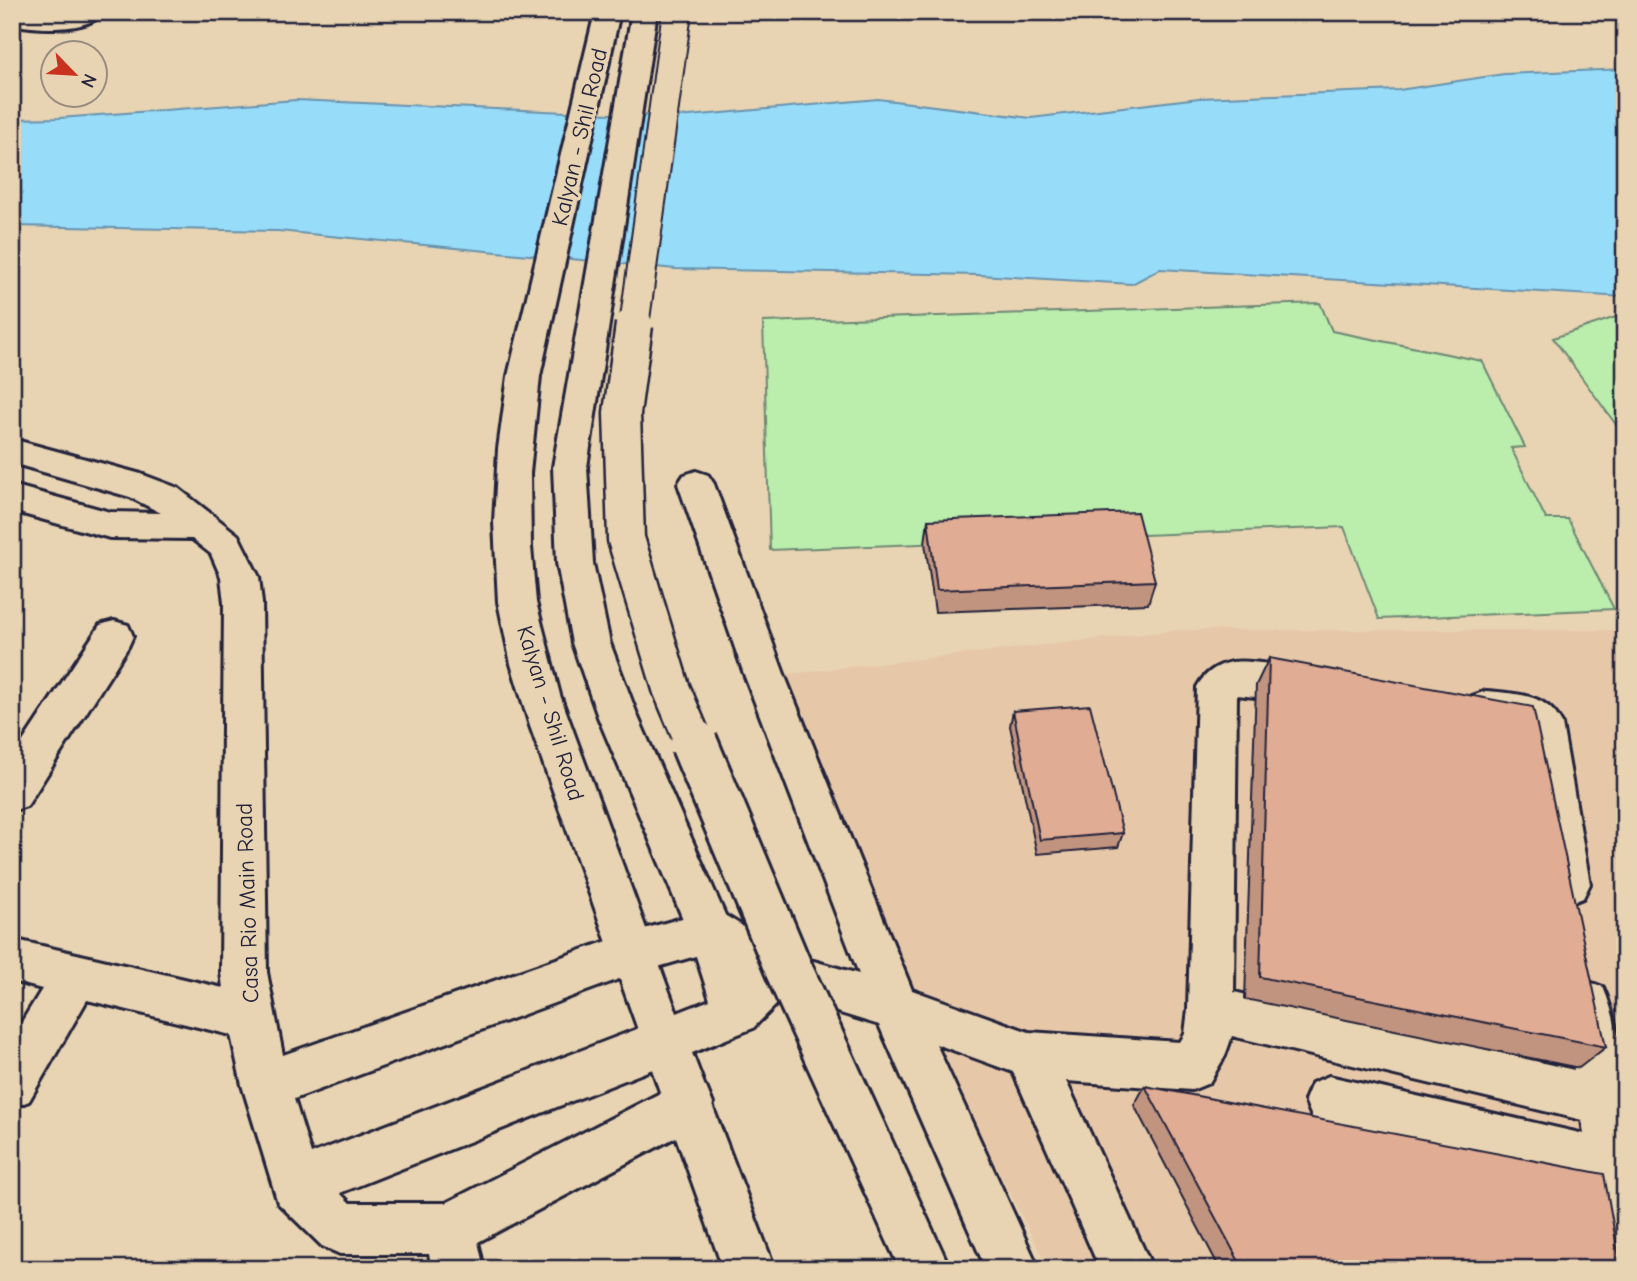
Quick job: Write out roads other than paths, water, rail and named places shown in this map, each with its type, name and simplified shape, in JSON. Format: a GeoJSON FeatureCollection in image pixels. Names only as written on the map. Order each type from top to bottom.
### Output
{"type":"FeatureCollection","features":[{"type":"Feature","properties":{"kind":"main road"},"geometry":{"type":"LineString","coordinates":[[12,16],[45,22],[67,21],[90,12]]}},
{"type":"Feature","properties":{"kind":"main road","name":"Kalyan - Shil Road"},"geometry":{"type":"LineString","coordinates":[[608,12],[524,376],[516,424],[513,473],[514,573],[527,646],[554,738],[630,954],[666,1041],[749,1269]]}},
{"type":"Feature","properties":{"kind":"main road","name":"Kalyan - Shil Road"},"geometry":{"type":"LineString","coordinates":[[645,12],[583,372],[570,467],[575,563],[591,643],[618,717],[710,931],[737,1012]]}},
{"type":"Feature","properties":{"kind":"main road"},"geometry":{"type":"LineString","coordinates":[[677,12],[622,412],[626,539],[671,688],[788,968],[925,1269]]}},
{"type":"Feature","properties":{"kind":"main road","name":"Casa Rio Main Road"},"geometry":{"type":"LineString","coordinates":[[12,451],[165,496],[225,545],[240,577],[243,603],[244,972],[266,1085],[296,1185],[340,1228],[454,1249],[689,1104]]}},
{"type":"Feature","properties":{"kind":"main road"},"geometry":{"type":"LineString","coordinates":[[696,484],[764,674],[895,1007],[1013,1269]]}},
{"type":"Feature","properties":{"kind":"main road"},"geometry":{"type":"LineString","coordinates":[[12,498],[110,525],[200,525]]}},
{"type":"Feature","properties":{"kind":"main road"},"geometry":{"type":"LineString","coordinates":[[12,793],[114,636]]}},
{"type":"Feature","properties":{"kind":"main road"},"geometry":{"type":"LineString","coordinates":[[266,1085],[630,954],[710,931],[779,972],[895,1007],[1030,1055],[1192,1066],[1208,1041],[1211,1009],[1217,687],[1233,678],[1354,692]]}},
{"type":"Feature","properties":{"kind":"main road"},"geometry":{"type":"LineString","coordinates":[[1447,703],[1528,712],[1542,724],[1625,1236]]}},
{"type":"Feature","properties":{"kind":"main road"},"geometry":{"type":"LineString","coordinates":[[12,960],[251,1017]]}},
{"type":"Feature","properties":{"kind":"main road"},"geometry":{"type":"LineString","coordinates":[[296,1185],[737,1012],[779,972]]}},
{"type":"Feature","properties":{"kind":"main road"},"geometry":{"type":"LineString","coordinates":[[12,1084],[76,975]]}},
{"type":"Feature","properties":{"kind":"main road"},"geometry":{"type":"LineString","coordinates":[[1211,1009],[1603,1101]]}},
{"type":"Feature","properties":{"kind":"main road"},"geometry":{"type":"LineString","coordinates":[[1030,1055],[1127,1269]]}},
{"type":"Feature","properties":{"kind":"main road"},"geometry":{"type":"LineString","coordinates":[[1329,1100],[1614,1166]]}},
{"type":"Feature","properties":{"kind":"water"},"geometry":{"type":"Polygon","coordinates":[[[1625,69],[1625,297],[1160,269],[1132,284],[979,275],[676,269],[278,231],[12,226],[12,119],[59,118],[296,100],[678,117],[878,99],[1031,118],[1199,98],[1399,90],[1504,74],[1625,69]]]}}]}
